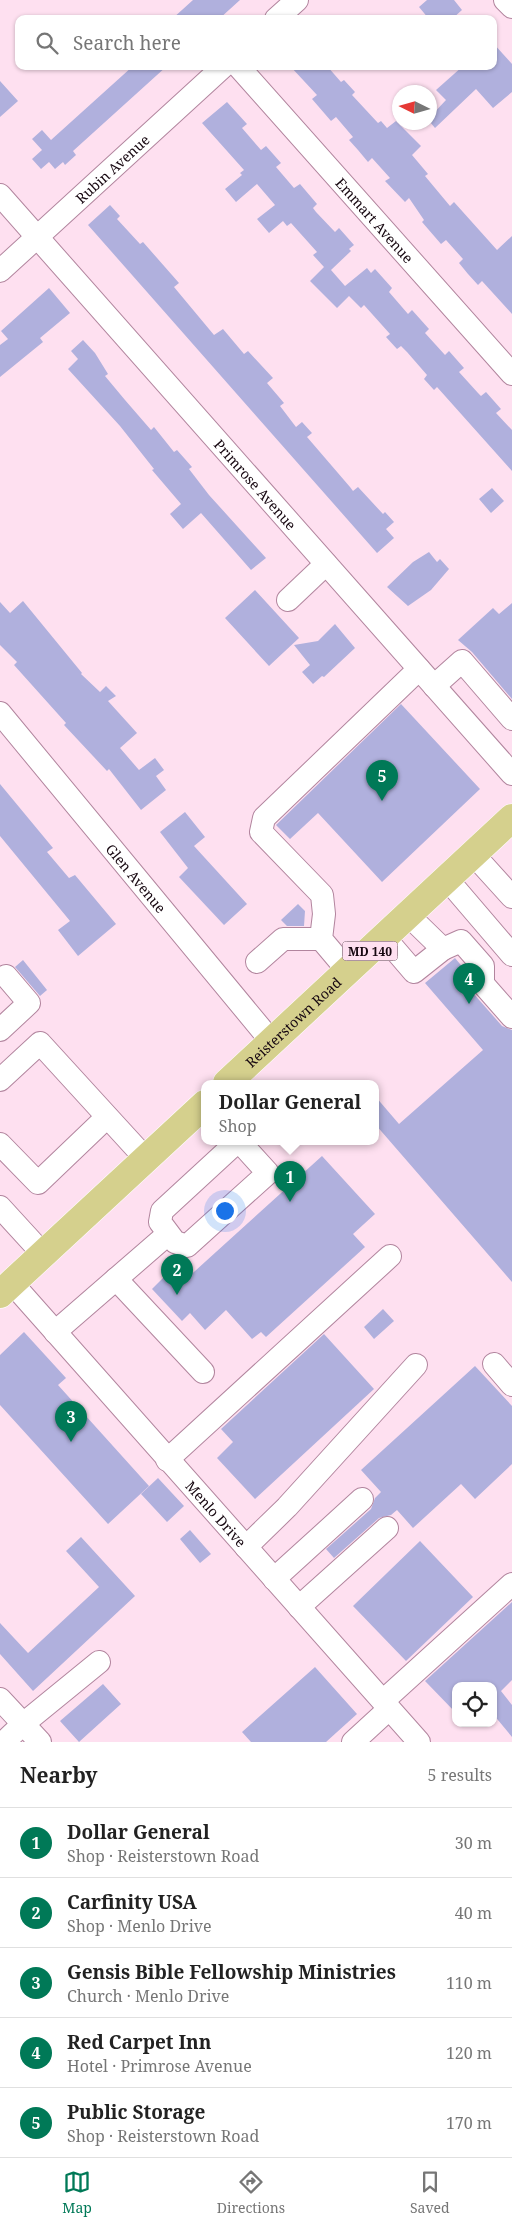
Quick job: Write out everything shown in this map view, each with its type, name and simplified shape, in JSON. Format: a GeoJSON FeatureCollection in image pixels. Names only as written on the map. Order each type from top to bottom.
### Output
{"type":"FeatureCollection","features":[{"type":"Feature","properties":{"kind":"main road","name":"Reisterstown Road"},"geometry":{"type":"LineString","coordinates":[[230,1080],[512,818]]}},
{"type":"Feature","properties":{"kind":"main road"},"geometry":{"type":"LineString","coordinates":[[6,1289],[201,1108]]}},
{"type":"Feature","properties":{"kind":"street"},"geometry":{"type":"LineString","coordinates":[[280,15],[297,0]]}},
{"type":"Feature","properties":{"kind":"street"},"geometry":{"type":"LineString","coordinates":[[505,0],[512,7]]}},
{"type":"Feature","properties":{"kind":"street","name":"Rubin Avenue"},"geometry":{"type":"LineString","coordinates":[[0,270],[220,70]]}},
{"type":"Feature","properties":{"kind":"street","name":"Emmart Avenue"},"geometry":{"type":"LineString","coordinates":[[242,70],[512,374]]}},
{"type":"Feature","properties":{"kind":"street","name":"Primrose Avenue"},"geometry":{"type":"LineString","coordinates":[[0,195],[512,774]]}},
{"type":"Feature","properties":{"kind":"street"},"geometry":{"type":"LineString","coordinates":[[288,600],[326,564]]}},
{"type":"Feature","properties":{"kind":"street"},"geometry":{"type":"LineString","coordinates":[[434,686],[462,661],[512,719]]}},
{"type":"Feature","properties":{"kind":"street"},"geometry":{"type":"LineString","coordinates":[[320,939],[324,914],[322,895],[261,832],[264,818],[418,669]]}},
{"type":"Feature","properties":{"kind":"street","name":"Glen Avenue"},"geometry":{"type":"LineString","coordinates":[[0,713],[272,1042]]}},
{"type":"Feature","properties":{"kind":"street"},"geometry":{"type":"LineString","coordinates":[[473,854],[512,897]]}},
{"type":"Feature","properties":{"kind":"street"},"geometry":{"type":"LineString","coordinates":[[447,879],[512,955]]}},
{"type":"Feature","properties":{"kind":"street"},"geometry":{"type":"LineString","coordinates":[[408,915],[443,949]]}},
{"type":"Feature","properties":{"kind":"street"},"geometry":{"type":"LineString","coordinates":[[384,937],[414,972],[443,949],[461,941],[483,966],[483,984],[512,1017]]}},
{"type":"Feature","properties":{"kind":"street"},"geometry":{"type":"LineString","coordinates":[[257,962],[284,939],[320,939],[348,971]]}},
{"type":"Feature","properties":{"kind":"street"},"geometry":{"type":"LineString","coordinates":[[0,1030],[29,1003],[6,976]]}},
{"type":"Feature","properties":{"kind":"street"},"geometry":{"type":"LineString","coordinates":[[0,1080],[40,1043],[146,1159]]}},
{"type":"Feature","properties":{"kind":"street"},"geometry":{"type":"LineString","coordinates":[[0,1144],[38,1183],[107,1117]]}},
{"type":"Feature","properties":{"kind":"street"},"geometry":{"type":"LineString","coordinates":[[234,1145],[162,1211],[160,1222],[176,1242],[188,1246],[268,1173],[242,1145]]}},
{"type":"Feature","properties":{"kind":"street"},"geometry":{"type":"LineString","coordinates":[[0,1207],[42,1254]]}},
{"type":"Feature","properties":{"kind":"street"},"geometry":{"type":"LineString","coordinates":[[55,1332],[168,1234]]}},
{"type":"Feature","properties":{"kind":"street"},"geometry":{"type":"LineString","coordinates":[[167,1460],[390,1256]]}},
{"type":"Feature","properties":{"kind":"street"},"geometry":{"type":"LineString","coordinates":[[116,1279],[203,1372]]}},
{"type":"Feature","properties":{"kind":"street","name":"Menlo Drive"},"geometry":{"type":"LineString","coordinates":[[6,1289],[55,1332],[419,1742]]}},
{"type":"Feature","properties":{"kind":"street"},"geometry":{"type":"LineString","coordinates":[[494,1364],[512,1384]]}},
{"type":"Feature","properties":{"kind":"street"},"geometry":{"type":"LineString","coordinates":[[246,1547],[287,1507],[416,1365]]}},
{"type":"Feature","properties":{"kind":"street"},"geometry":{"type":"LineString","coordinates":[[274,1579],[362,1499]]}},
{"type":"Feature","properties":{"kind":"street"},"geometry":{"type":"LineString","coordinates":[[298,1607],[387,1528]]}},
{"type":"Feature","properties":{"kind":"street"},"geometry":{"type":"LineString","coordinates":[[353,1742],[386,1705],[512,1584]]}},
{"type":"Feature","properties":{"kind":"street"},"geometry":{"type":"LineString","coordinates":[[4,1742],[23,1724],[99,1662]]}},
{"type":"Feature","properties":{"kind":"street"},"geometry":{"type":"LineString","coordinates":[[0,1699],[40,1742]]}},
{"type":"Feature","properties":{"kind":"building"},"geometry":{"type":"Polygon","coordinates":[[[193,0],[240,0],[223,15],[176,15],[193,0]]]}},
{"type":"Feature","properties":{"kind":"building"},"geometry":{"type":"Polygon","coordinates":[[[427,0],[454,0],[462,10],[456,15],[426,15],[419,7],[427,0]]]}},
{"type":"Feature","properties":{"kind":"building"},"geometry":{"type":"Polygon","coordinates":[[[497,47],[512,64],[512,92],[493,108],[476,89],[437,126],[437,110],[446,100],[437,89],[458,70],[497,70],[497,47]]]}},
{"type":"Feature","properties":{"kind":"building"},"geometry":{"type":"Polygon","coordinates":[[[129,70],[163,70],[73,151],[76,155],[65,165],[63,162],[55,169],[49,162],[41,169],[32,159],[42,150],[32,139],[42,130],[51,140],[129,70]]]}},
{"type":"Feature","properties":{"kind":"building"},"geometry":{"type":"Polygon","coordinates":[[[294,70],[330,70],[341,82],[344,80],[355,92],[352,95],[378,123],[381,121],[387,128],[392,124],[392,130],[405,130],[421,146],[412,155],[428,174],[425,176],[450,206],[454,202],[497,250],[512,236],[512,314],[482,281],[478,285],[468,274],[459,263],[463,259],[446,240],[441,244],[422,222],[424,220],[409,198],[405,202],[385,181],[390,178],[372,158],[368,162],[349,140],[353,137],[336,117],[331,121],[312,99],[317,95],[294,70]]]}},
{"type":"Feature","properties":{"kind":"building"},"geometry":{"type":"Polygon","coordinates":[[[0,81],[18,101],[0,117],[0,81]]]}},
{"type":"Feature","properties":{"kind":"building"},"geometry":{"type":"Polygon","coordinates":[[[227,102],[247,124],[242,128],[261,150],[266,146],[281,163],[276,167],[294,188],[300,184],[317,204],[313,208],[316,212],[335,232],[339,228],[354,245],[349,249],[351,251],[331,270],[345,286],[367,268],[371,273],[375,269],[392,288],[389,292],[408,314],[412,310],[429,329],[425,333],[445,355],[449,351],[464,368],[459,372],[481,396],[486,392],[501,409],[496,413],[512,430],[512,471],[437,387],[434,390],[424,379],[427,375],[407,352],[401,346],[397,349],[386,337],[390,334],[364,305],[361,308],[349,296],[337,308],[310,281],[324,267],[313,255],[317,252],[291,223],[287,226],[283,221],[269,233],[257,219],[275,205],[257,184],[236,202],[225,189],[242,175],[240,173],[244,170],[202,123],[227,102]]]}},
{"type":"Feature","properties":{"kind":"building"},"geometry":{"type":"Polygon","coordinates":[[[110,205],[120,216],[117,219],[140,244],[143,242],[179,283],[174,287],[214,335],[223,329],[244,354],[248,351],[273,378],[267,383],[284,403],[280,406],[296,427],[302,422],[312,433],[307,437],[353,491],[358,487],[383,514],[385,512],[394,522],[386,529],[394,538],[377,553],[88,225],[110,205]]]}},
{"type":"Feature","properties":{"kind":"building"},"geometry":{"type":"Polygon","coordinates":[[[49,288],[70,313],[40,338],[43,342],[0,377],[0,345],[8,339],[1,331],[49,288]]]}},
{"type":"Feature","properties":{"kind":"building"},"geometry":{"type":"Polygon","coordinates":[[[83,340],[95,353],[108,374],[105,376],[125,400],[151,430],[154,427],[174,452],[177,450],[192,467],[189,469],[209,495],[266,558],[251,570],[201,513],[183,529],[170,514],[181,504],[152,470],[154,469],[120,426],[68,369],[78,359],[71,351],[83,340]]]}},
{"type":"Feature","properties":{"kind":"building"},"geometry":{"type":"Polygon","coordinates":[[[492,488],[504,501],[491,513],[479,499],[492,488]]]}},
{"type":"Feature","properties":{"kind":"building"},"geometry":{"type":"Polygon","coordinates":[[[429,552],[437,562],[440,559],[449,569],[431,590],[408,606],[387,587],[413,562],[429,552]]]}},
{"type":"Feature","properties":{"kind":"building"},"geometry":{"type":"Polygon","coordinates":[[[255,590],[299,638],[269,666],[225,618],[255,590]]]}},
{"type":"Feature","properties":{"kind":"building"},"geometry":{"type":"Polygon","coordinates":[[[23,601],[81,674],[100,692],[106,686],[116,696],[108,701],[137,733],[120,748],[139,770],[155,758],[164,770],[156,776],[166,790],[141,810],[109,769],[107,771],[64,725],[66,723],[14,665],[17,662],[0,645],[0,602],[10,613],[23,601]]]}},
{"type":"Feature","properties":{"kind":"building"},"geometry":{"type":"Polygon","coordinates":[[[512,603],[512,699],[472,652],[458,640],[493,608],[499,614],[512,603]]]}},
{"type":"Feature","properties":{"kind":"building"},"geometry":{"type":"Polygon","coordinates":[[[335,624],[355,648],[324,677],[322,676],[313,684],[302,672],[310,665],[294,645],[318,641],[335,624]]]}},
{"type":"Feature","properties":{"kind":"building"},"geometry":{"type":"Polygon","coordinates":[[[401,704],[480,789],[382,882],[318,813],[290,839],[276,825],[401,704]]]}},
{"type":"Feature","properties":{"kind":"building"},"geometry":{"type":"Polygon","coordinates":[[[0,784],[53,848],[47,852],[69,878],[75,875],[116,924],[78,956],[58,930],[70,921],[0,836],[0,784]]]}},
{"type":"Feature","properties":{"kind":"building"},"geometry":{"type":"Polygon","coordinates":[[[185,812],[205,837],[194,846],[247,904],[224,925],[179,877],[188,868],[160,832],[185,812]]]}},
{"type":"Feature","properties":{"kind":"building"},"geometry":{"type":"Polygon","coordinates":[[[298,904],[305,911],[304,926],[287,926],[281,920],[298,904]]]}},
{"type":"Feature","properties":{"kind":"building"},"geometry":{"type":"Polygon","coordinates":[[[455,958],[470,976],[473,993],[502,1026],[512,1030],[512,1282],[379,1129],[379,1101],[399,1124],[483,1050],[425,983],[455,958]]]}},
{"type":"Feature","properties":{"kind":"building"},"geometry":{"type":"Polygon","coordinates":[[[23,960],[47,990],[40,996],[15,967],[23,960]]]}},
{"type":"Feature","properties":{"kind":"building"},"geometry":{"type":"Polygon","coordinates":[[[322,1156],[375,1214],[353,1234],[365,1247],[266,1337],[261,1332],[252,1339],[226,1310],[205,1330],[190,1313],[182,1321],[152,1289],[172,1269],[184,1281],[322,1156]]]}},
{"type":"Feature","properties":{"kind":"building"},"geometry":{"type":"Polygon","coordinates":[[[383,1309],[394,1321],[374,1339],[364,1327],[383,1309]]]}},
{"type":"Feature","properties":{"kind":"building"},"geometry":{"type":"Polygon","coordinates":[[[24,1332],[66,1378],[58,1385],[149,1486],[108,1524],[0,1405],[0,1355],[24,1332]]]}},
{"type":"Feature","properties":{"kind":"building"},"geometry":{"type":"Polygon","coordinates":[[[324,1334],[374,1389],[255,1499],[217,1458],[233,1442],[221,1429],[324,1334]]]}},
{"type":"Feature","properties":{"kind":"building"},"geometry":{"type":"Polygon","coordinates":[[[475,1366],[512,1406],[512,1464],[475,1499],[461,1484],[413,1528],[397,1510],[391,1515],[379,1518],[334,1558],[326,1549],[371,1509],[375,1498],[381,1492],[361,1470],[475,1366]]]}},
{"type":"Feature","properties":{"kind":"building"},"geometry":{"type":"Polygon","coordinates":[[[158,1478],[184,1506],[167,1522],[141,1494],[158,1478]]]}},
{"type":"Feature","properties":{"kind":"building"},"geometry":{"type":"Polygon","coordinates":[[[190,1530],[211,1554],[200,1563],[180,1539],[190,1530]]]}},
{"type":"Feature","properties":{"kind":"building"},"geometry":{"type":"Polygon","coordinates":[[[81,1537],[135,1596],[33,1691],[0,1654],[0,1623],[28,1653],[99,1587],[66,1551],[81,1537]]]}},
{"type":"Feature","properties":{"kind":"building"},"geometry":{"type":"Polygon","coordinates":[[[420,1541],[473,1597],[406,1661],[353,1606],[420,1541]]]}},
{"type":"Feature","properties":{"kind":"building"},"geometry":{"type":"Polygon","coordinates":[[[512,1602],[512,1680],[501,1691],[512,1705],[512,1737],[497,1719],[497,1682],[452,1682],[452,1709],[425,1681],[512,1602]]]}},
{"type":"Feature","properties":{"kind":"building"},"geometry":{"type":"Polygon","coordinates":[[[315,1667],[357,1714],[326,1742],[251,1742],[242,1732],[315,1667]]]}},
{"type":"Feature","properties":{"kind":"building"},"geometry":{"type":"Polygon","coordinates":[[[103,1684],[121,1704],[79,1742],[60,1721],[103,1684]]]}},
{"type":"Feature","properties":{"kind":"place","name":"Public Storage"},"geometry":{"type":"Point","coordinates":[382,801]}},
{"type":"Feature","properties":{"kind":"place","name":"Red Carpet Inn"},"geometry":{"type":"Point","coordinates":[469,1004]}},
{"type":"Feature","properties":{"kind":"place","name":"Dollar General"},"geometry":{"type":"Point","coordinates":[290,1202]}},
{"type":"Feature","properties":{"kind":"place","name":"Carfinity USA"},"geometry":{"type":"Point","coordinates":[177,1295]}},
{"type":"Feature","properties":{"kind":"place","name":"Gensis Bible Fellowship Ministries"},"geometry":{"type":"Point","coordinates":[71,1442]}}]}
